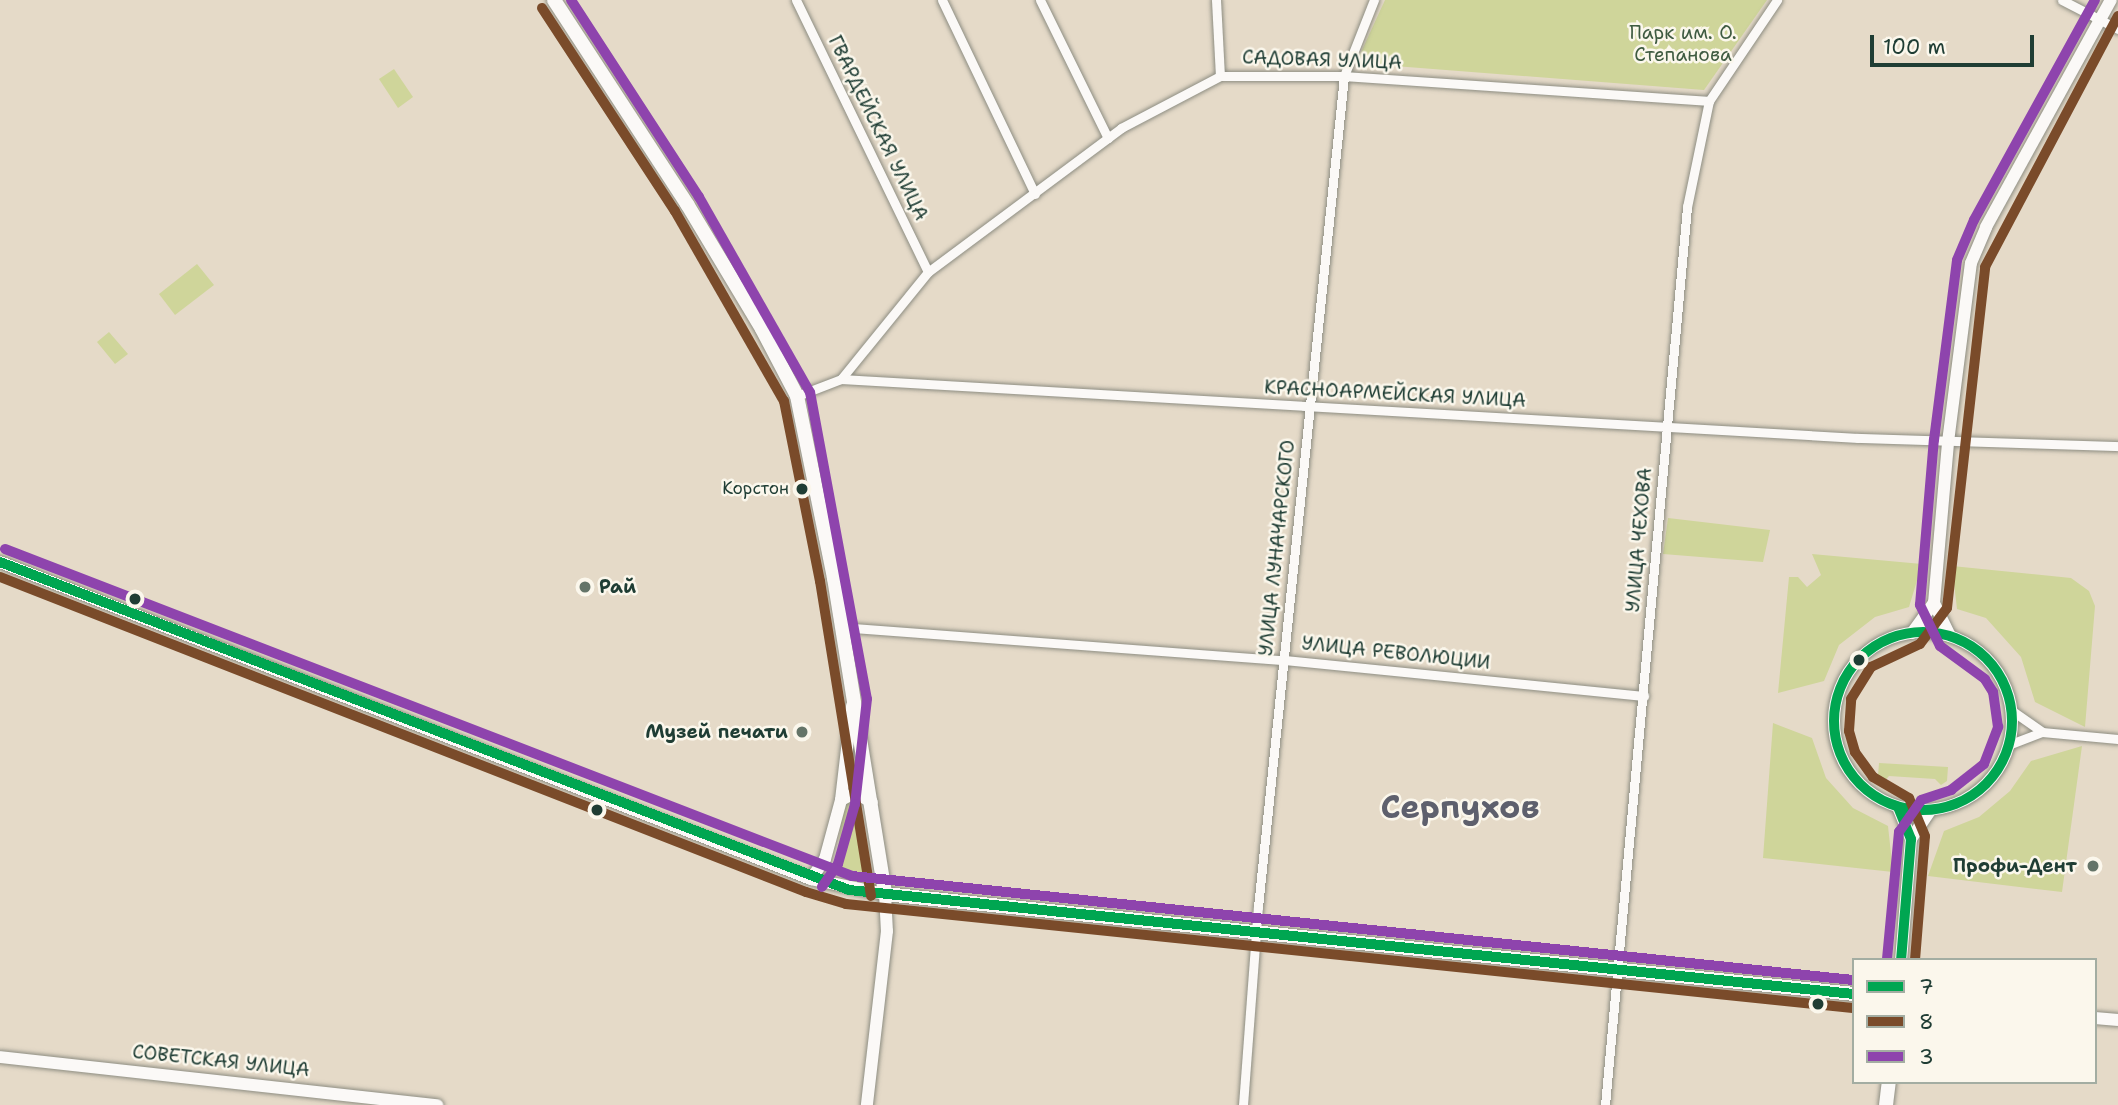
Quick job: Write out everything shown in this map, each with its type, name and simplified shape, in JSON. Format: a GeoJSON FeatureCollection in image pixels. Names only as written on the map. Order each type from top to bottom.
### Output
{"type":"FeatureCollection","features":[{"type":"Feature","properties":{"kind":"main road"},"geometry":{"type":"LineString","coordinates":[[554,0],[694,216],[797,396],[872,802],[885,894],[1852,994]]}},
{"type":"Feature","properties":{"kind":"main road"},"geometry":{"type":"LineString","coordinates":[[1886,1105],[1888,1084]]}},
{"type":"Feature","properties":{"kind":"street","name":"ГВАРДЕЙСКАЯ УЛИЦА"},"geometry":{"type":"LineString","coordinates":[[796,0],[928,272]]}},
{"type":"Feature","properties":{"kind":"street"},"geometry":{"type":"LineString","coordinates":[[942,0],[1035,194]]}},
{"type":"Feature","properties":{"kind":"street"},"geometry":{"type":"LineString","coordinates":[[1040,0],[1108,138]]}},
{"type":"Feature","properties":{"kind":"street"},"geometry":{"type":"LineString","coordinates":[[1216,0],[1220,76]]}},
{"type":"Feature","properties":{"kind":"street","name":"УЛИЦА ЛУНАЧАРСКОГО"},"geometry":{"type":"LineString","coordinates":[[1243,1105],[1256,934],[1344,76],[1374,0]]}},
{"type":"Feature","properties":{"kind":"street","name":"УЛИЦА ЧЕХОВА"},"geometry":{"type":"LineString","coordinates":[[1605,1105],[1686,207],[1709,101],[1777,0]]}},
{"type":"Feature","properties":{"kind":"street"},"geometry":{"type":"LineString","coordinates":[[2062,0],[2118,29]]}},
{"type":"Feature","properties":{"kind":"street"},"geometry":{"type":"LineString","coordinates":[[1912,633],[1934,603],[1948,442],[1972,263],[1986,227],[2111,0]]}},
{"type":"Feature","properties":{"kind":"street","name":"САДОВАЯ УЛИЦА"},"geometry":{"type":"LineString","coordinates":[[797,396],[841,379],[928,272],[1108,138],[1199,83],[1220,76],[1344,76],[1709,101]]}},
{"type":"Feature","properties":{"kind":"street","name":"КРАСНОАРМЕЙСКАЯ УЛИЦА"},"geometry":{"type":"LineString","coordinates":[[841,379],[1309,408],[1948,442],[2118,446]]}},
{"type":"Feature","properties":{"kind":"street"},"geometry":{"type":"LineString","coordinates":[[0,562],[811,879],[885,894],[887,931],[867,1105]]}},
{"type":"Feature","properties":{"kind":"street"},"geometry":{"type":"LineString","coordinates":[[1934,603],[1950,636]]}},
{"type":"Feature","properties":{"kind":"street","name":"УЛИЦА РЕВОЛЮЦИИ"},"geometry":{"type":"LineString","coordinates":[[841,627],[977,635],[1284,660],[1644,695]]}},
{"type":"Feature","properties":{"kind":"street"},"geometry":{"type":"LineString","coordinates":[[1912,633],[1950,636],[1973,649],[1996,670],[2011,710],[2008,745],[1996,772],[1980,790],[1958,803],[1930,811],[1898,807],[1864,788],[1852,774],[1835,732],[1837,695],[1861,657],[1894,637],[1912,633]]}},
{"type":"Feature","properties":{"kind":"street"},"geometry":{"type":"LineString","coordinates":[[811,879],[825,859],[841,800],[853,699]]}},
{"type":"Feature","properties":{"kind":"street"},"geometry":{"type":"LineString","coordinates":[[2011,710],[2042,732]]}},
{"type":"Feature","properties":{"kind":"street"},"geometry":{"type":"LineString","coordinates":[[2008,745],[2042,732],[2118,738]]}},
{"type":"Feature","properties":{"kind":"street"},"geometry":{"type":"LineString","coordinates":[[841,800],[855,793],[872,802]]}},
{"type":"Feature","properties":{"kind":"street"},"geometry":{"type":"LineString","coordinates":[[1898,807],[1911,839],[1901,958]]}},
{"type":"Feature","properties":{"kind":"street"},"geometry":{"type":"LineString","coordinates":[[1911,839],[1930,811]]}},
{"type":"Feature","properties":{"kind":"street"},"geometry":{"type":"LineString","coordinates":[[2097,1018],[2118,1020]]}},
{"type":"Feature","properties":{"kind":"street","name":"СОВЕТСКАЯ УЛИЦА"},"geometry":{"type":"LineString","coordinates":[[0,1057],[437,1105]]}},
{"type":"Feature","properties":{"kind":"street"},"geometry":{"type":"LineString","coordinates":[[318,1105],[320,1091]]}},
{"type":"Feature","properties":{"kind":"green space","name":"Парк им. О. Степанова"},"geometry":{"type":"Polygon","coordinates":[[[1385,0],[1767,0],[1704,90],[1356,63],[1385,0]]]}},
{"type":"Feature","properties":{"kind":"green space"},"geometry":{"type":"Polygon","coordinates":[[[394,69],[413,97],[398,108],[379,79],[394,69]]]}},
{"type":"Feature","properties":{"kind":"green space"},"geometry":{"type":"Polygon","coordinates":[[[197,264],[214,285],[175,315],[159,294],[197,264]]]}},
{"type":"Feature","properties":{"kind":"green space"},"geometry":{"type":"Polygon","coordinates":[[[109,332],[128,354],[115,364],[97,342],[109,332]]]}},
{"type":"Feature","properties":{"kind":"green space"},"geometry":{"type":"Polygon","coordinates":[[[1668,518],[1770,530],[1763,562],[1663,554],[1668,518]]]}},
{"type":"Feature","properties":{"kind":"green space"},"geometry":{"type":"Polygon","coordinates":[[[1812,554],[1922,564],[1909,607],[1875,617],[1839,645],[1824,681],[1778,693],[1789,577],[1798,577],[1807,587],[1821,575],[1812,554]]]}},
{"type":"Feature","properties":{"kind":"green space"},"geometry":{"type":"Polygon","coordinates":[[[1952,566],[2071,578],[2089,591],[2095,606],[2085,727],[2035,702],[2021,657],[1986,618],[1957,609],[1952,566]]]}},
{"type":"Feature","properties":{"kind":"green space"},"geometry":{"type":"Polygon","coordinates":[[[1773,723],[1812,738],[1826,778],[1853,808],[1888,826],[1893,872],[1763,858],[1773,723]]]}},
{"type":"Feature","properties":{"kind":"green space"},"geometry":{"type":"Polygon","coordinates":[[[2082,746],[2062,892],[1928,876],[1944,831],[1979,817],[2010,791],[2031,761],[2082,746]]]}},
{"type":"Feature","properties":{"kind":"green space"},"geometry":{"type":"Polygon","coordinates":[[[1879,763],[1948,767],[1947,781],[1941,785],[1935,779],[1889,776],[1884,782],[1878,776],[1879,763]]]}},
{"type":"Feature","properties":{"kind":"green space"},"geometry":{"type":"Polygon","coordinates":[[[853,799],[861,817],[866,858],[864,871],[853,879],[841,875],[836,866],[843,807],[853,799]]]}},
{"type":"Feature","properties":{"kind":"transit line","name":"3"},"geometry":{"type":"LineString","coordinates":[[571,0],[699,197],[810,392],[867,699],[855,804],[838,864],[822,887]]}},
{"type":"Feature","properties":{"kind":"transit line","name":"3"},"geometry":{"type":"LineString","coordinates":[[1887,958],[1899,832],[1921,800],[1951,790],[1984,764],[1998,727],[1993,692],[1985,679],[1940,646],[1920,605],[1934,440],[1957,260],[1974,220],[2095,0]]}},
{"type":"Feature","properties":{"kind":"transit line","name":"8"},"geometry":{"type":"LineString","coordinates":[[542,8],[675,211],[784,401],[820,581],[871,896]]}},
{"type":"Feature","properties":{"kind":"transit line","name":"8"},"geometry":{"type":"LineString","coordinates":[[1915,958],[1925,836],[1909,798],[1873,777],[1855,752],[1849,731],[1851,699],[1871,667],[1920,644],[1947,608],[1985,267],[2118,16]]}},
{"type":"Feature","properties":{"kind":"transit line","name":"3"},"geometry":{"type":"LineString","coordinates":[[5,549],[852,876],[1852,980]]}},
{"type":"Feature","properties":{"kind":"transit line","name":"7"},"geometry":{"type":"LineString","coordinates":[[0,562],[849,890],[1852,994]]}},
{"type":"Feature","properties":{"kind":"transit line","name":"8"},"geometry":{"type":"LineString","coordinates":[[0,577],[806,892],[846,904],[1852,1008]]}},
{"type":"Feature","properties":{"kind":"transit line","name":"7"},"geometry":{"type":"LineString","coordinates":[[1923,632],[1957,639],[1986,658],[2005,687],[2012,721],[2005,755],[1986,784],[1957,803],[1923,810],[1889,803],[1860,784],[1841,755],[1834,721],[1841,687],[1860,658],[1889,639],[1923,632]]}},
{"type":"Feature","properties":{"kind":"transit line","name":"7"},"geometry":{"type":"LineString","coordinates":[[1898,807],[1911,839],[1901,958]]}},
{"type":"Feature","properties":{"kind":"place","name":"Корстон"},"geometry":{"type":"Point","coordinates":[802,489]}},
{"type":"Feature","properties":{"kind":"place","name":"Рай"},"geometry":{"type":"Point","coordinates":[585,587]}},
{"type":"Feature","properties":{"kind":"place","name":"Музей печати"},"geometry":{"type":"Point","coordinates":[802,732]}},
{"type":"Feature","properties":{"kind":"place","name":"Профи-Дент"},"geometry":{"type":"Point","coordinates":[2093,866]}},
{"type":"Feature","properties":{"kind":"district","name":"Серпухов"},"geometry":{"type":"Point","coordinates":[1460,807]}}]}
